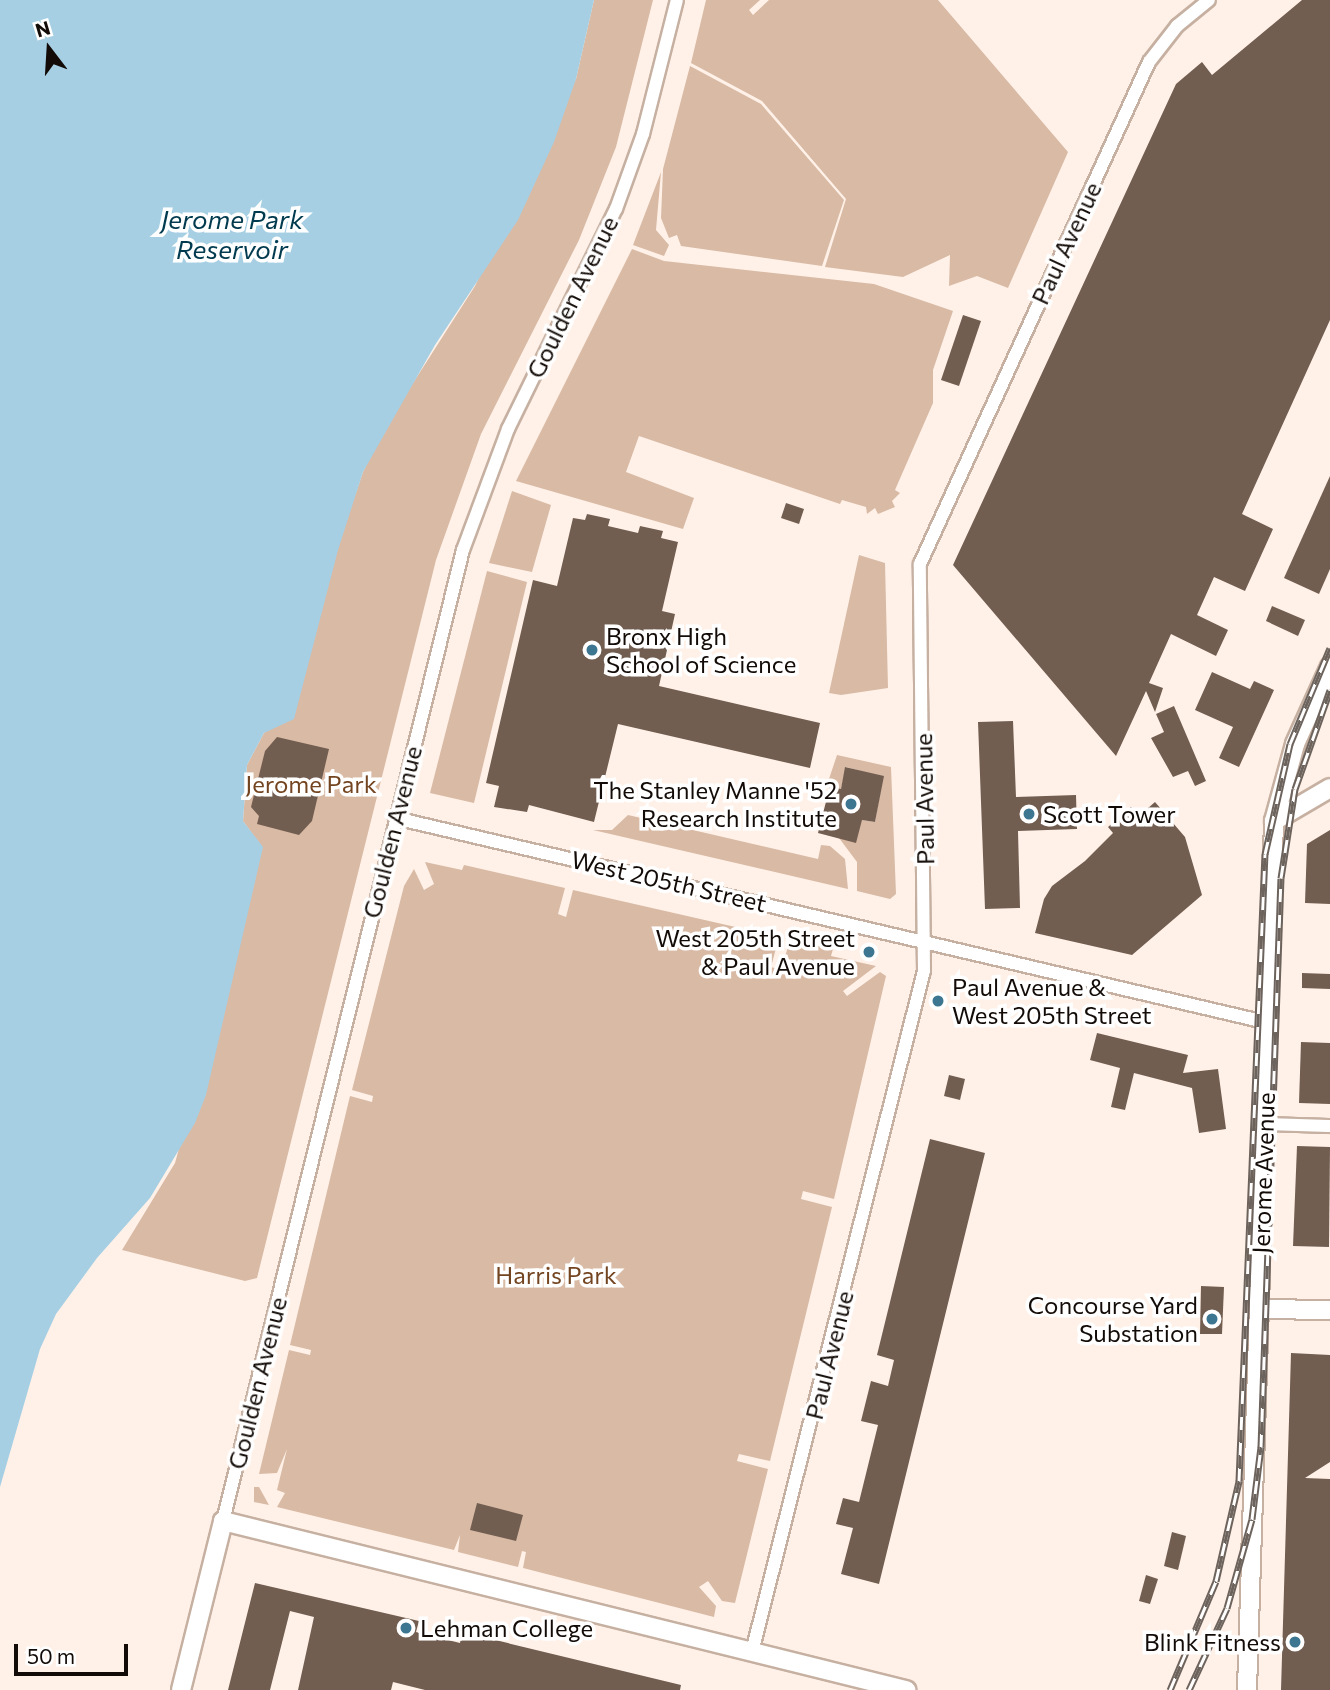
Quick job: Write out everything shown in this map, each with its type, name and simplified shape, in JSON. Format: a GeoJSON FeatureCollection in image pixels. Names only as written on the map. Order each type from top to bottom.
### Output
{"type":"FeatureCollection","features":[{"type":"Feature","properties":{"kind":"main road","name":"Jerome Avenue"},"geometry":{"type":"LineString","coordinates":[[1247,1690],[1274,821],[1294,744],[1330,667]]}},
{"type":"Feature","properties":{"kind":"main road"},"geometry":{"type":"LineString","coordinates":[[1274,821],[1330,788]]}},
{"type":"Feature","properties":{"kind":"main road"},"geometry":{"type":"LineString","coordinates":[[1259,1309],[1330,1310]]}},
{"type":"Feature","properties":{"kind":"main road"},"geometry":{"type":"LineString","coordinates":[[223,1521],[906,1690]]}},
{"type":"Feature","properties":{"kind":"main road","name":"Goulden Avenue"},"geometry":{"type":"LineString","coordinates":[[181,1690],[223,1521]]}},
{"type":"Feature","properties":{"kind":"street","name":"Goulden Avenue"},"geometry":{"type":"LineString","coordinates":[[223,1521],[395,818],[473,520],[508,429],[620,200],[650,111],[677,0]]}},
{"type":"Feature","properties":{"kind":"street","name":"Paul Avenue"},"geometry":{"type":"LineString","coordinates":[[752,1652],[919,996],[927,943],[920,564],[1149,61],[1177,26],[1209,0]]}},
{"type":"Feature","properties":{"kind":"street","name":"West 205th Street"},"geometry":{"type":"LineString","coordinates":[[395,818],[1269,1023]]}},
{"type":"Feature","properties":{"kind":"street"},"geometry":{"type":"LineString","coordinates":[[1265,1124],[1330,1126]]}},
{"type":"Feature","properties":{"kind":"green space","name":"Jerome Park"},"geometry":{"type":"Polygon","coordinates":[[[594,0],[653,0],[616,147],[579,240],[481,434],[436,560],[257,1278],[245,1281],[122,1250],[175,1163],[262,847],[243,821],[247,765],[264,733],[278,723],[363,472],[383,430],[475,286],[576,79],[594,0]]]}},
{"type":"Feature","properties":{"kind":"green space"},"geometry":{"type":"Polygon","coordinates":[[[706,0],[760,0],[749,10],[753,15],[769,0],[938,0],[1068,152],[1008,288],[977,276],[949,286],[950,255],[903,277],[825,267],[846,199],[762,101],[691,63],[706,0]]]}},
{"type":"Feature","properties":{"kind":"green space"},"geometry":{"type":"Polygon","coordinates":[[[690,66],[761,104],[844,200],[822,266],[681,246],[677,235],[669,238],[661,218],[663,169],[690,66]]]}},
{"type":"Feature","properties":{"kind":"green space"},"geometry":{"type":"Polygon","coordinates":[[[661,172],[656,230],[669,245],[664,256],[633,245],[661,172]]]}},
{"type":"Feature","properties":{"kind":"green space"},"geometry":{"type":"Polygon","coordinates":[[[632,249],[664,261],[874,284],[953,311],[933,370],[933,403],[895,490],[900,493],[892,501],[895,507],[878,514],[875,508],[867,514],[866,507],[842,500],[840,504],[639,436],[626,472],[694,498],[683,529],[516,481],[632,249]]]}},
{"type":"Feature","properties":{"kind":"green space"},"geometry":{"type":"Polygon","coordinates":[[[512,491],[551,505],[532,572],[489,563],[512,491]]]}},
{"type":"Feature","properties":{"kind":"green space"},"geometry":{"type":"Polygon","coordinates":[[[859,555],[885,563],[888,688],[841,695],[829,693],[859,555]]]}},
{"type":"Feature","properties":{"kind":"green space"},"geometry":{"type":"Polygon","coordinates":[[[487,571],[527,582],[474,803],[430,793],[487,571]]]}},
{"type":"Feature","properties":{"kind":"green space"},"geometry":{"type":"Polygon","coordinates":[[[837,755],[891,767],[896,894],[890,899],[857,891],[857,862],[839,838],[862,820],[875,822],[883,777],[846,767],[841,789],[827,785],[837,755]]]}},
{"type":"Feature","properties":{"kind":"green space"},"geometry":{"type":"Polygon","coordinates":[[[628,815],[818,859],[821,845],[830,846],[845,859],[848,889],[593,830],[612,830],[628,815]]]}},
{"type":"Feature","properties":{"kind":"green space","name":"Harris Park"},"geometry":{"type":"Polygon","coordinates":[[[425,862],[462,870],[464,865],[565,888],[558,914],[566,917],[573,890],[779,937],[771,967],[781,970],[790,940],[833,949],[831,956],[876,966],[843,991],[847,996],[880,972],[886,976],[834,1199],[803,1191],[801,1199],[832,1207],[770,1461],[739,1454],[737,1461],[768,1469],[735,1603],[722,1601],[708,1581],[699,1587],[716,1606],[714,1617],[523,1568],[526,1552],[522,1551],[518,1567],[458,1552],[460,1535],[454,1550],[277,1507],[285,1493],[277,1490],[287,1449],[277,1473],[259,1474],[289,1350],[310,1355],[311,1350],[290,1345],[350,1096],[372,1102],[373,1096],[352,1090],[404,886],[414,869],[424,890],[434,884],[425,862]]]}},
{"type":"Feature","properties":{"kind":"green space"},"geometry":{"type":"Polygon","coordinates":[[[254,1487],[259,1487],[269,1505],[254,1502],[254,1487]]]}},
{"type":"Feature","properties":{"kind":"water","name":"Jerome Park Reservoir"},"geometry":{"type":"Polygon","coordinates":[[[0,0],[594,0],[576,79],[554,142],[518,220],[435,345],[363,472],[338,550],[294,719],[264,733],[247,765],[243,821],[263,847],[206,1095],[195,1123],[150,1198],[97,1258],[56,1314],[40,1349],[0,1487],[0,0]]]}},
{"type":"Feature","properties":{"kind":"building"},"geometry":{"type":"Polygon","coordinates":[[[1302,0],[1330,0],[1330,320],[1242,514],[1273,529],[1245,591],[1214,577],[1197,615],[1228,630],[1216,656],[1171,634],[1149,683],[1163,688],[1155,712],[1146,691],[1116,756],[953,565],[1176,84],[1202,62],[1212,75],[1302,0]]]}},
{"type":"Feature","properties":{"kind":"building"},"geometry":{"type":"Polygon","coordinates":[[[963,315],[981,321],[959,386],[941,380],[963,315]]]}},
{"type":"Feature","properties":{"kind":"building"},"geometry":{"type":"Polygon","coordinates":[[[1330,476],[1330,569],[1319,594],[1284,578],[1330,476]]]}},
{"type":"Feature","properties":{"kind":"building"},"geometry":{"type":"Polygon","coordinates":[[[786,503],[804,509],[799,524],[781,518],[786,503]]]}},
{"type":"Feature","properties":{"kind":"building","name":"Bronx High School of Science"},"geometry":{"type":"Polygon","coordinates":[[[587,514],[610,519],[608,526],[638,533],[640,526],[663,531],[661,538],[678,542],[662,611],[675,614],[659,686],[820,723],[810,768],[618,724],[594,822],[529,805],[527,812],[494,807],[499,786],[486,783],[533,580],[557,586],[573,518],[585,520],[587,514]]]}},
{"type":"Feature","properties":{"kind":"building"},"geometry":{"type":"Polygon","coordinates":[[[1272,606],[1305,620],[1298,636],[1266,621],[1272,606]]]}},
{"type":"Feature","properties":{"kind":"building"},"geometry":{"type":"Polygon","coordinates":[[[1212,672],[1250,689],[1254,681],[1274,690],[1239,767],[1219,758],[1233,727],[1195,710],[1212,672]]]}},
{"type":"Feature","properties":{"kind":"building"},"geometry":{"type":"Polygon","coordinates":[[[1174,706],[1206,781],[1195,786],[1188,771],[1173,777],[1151,738],[1164,732],[1156,714],[1174,706]]]}},
{"type":"Feature","properties":{"kind":"building","name":"Scott Tower"},"geometry":{"type":"Polygon","coordinates":[[[1013,721],[1016,797],[1076,795],[1077,829],[1018,831],[1020,908],[985,909],[978,722],[1013,721]]]}},
{"type":"Feature","properties":{"kind":"building"},"geometry":{"type":"Polygon","coordinates":[[[277,737],[329,749],[312,821],[299,835],[257,824],[259,816],[251,807],[265,751],[277,737]]]}},
{"type":"Feature","properties":{"kind":"building","name":"The Stanley Manne '52 Research Institute"},"geometry":{"type":"Polygon","coordinates":[[[845,767],[884,776],[875,822],[862,820],[856,843],[818,833],[830,786],[841,789],[845,767]]]}},
{"type":"Feature","properties":{"kind":"building"},"geometry":{"type":"Polygon","coordinates":[[[1155,802],[1185,837],[1202,895],[1132,955],[1035,933],[1044,899],[1052,886],[1085,861],[1113,833],[1108,827],[1131,807],[1139,816],[1155,802]]]}},
{"type":"Feature","properties":{"kind":"building"},"geometry":{"type":"Polygon","coordinates":[[[1330,830],[1330,904],[1305,903],[1307,844],[1330,830]]]}},
{"type":"Feature","properties":{"kind":"building"},"geometry":{"type":"Polygon","coordinates":[[[1302,973],[1330,974],[1330,989],[1302,988],[1302,973]]]}},
{"type":"Feature","properties":{"kind":"building"},"geometry":{"type":"Polygon","coordinates":[[[1097,1033],[1188,1055],[1183,1073],[1218,1069],[1226,1129],[1199,1133],[1192,1088],[1134,1073],[1125,1110],[1111,1107],[1120,1068],[1090,1060],[1097,1033]]]}},
{"type":"Feature","properties":{"kind":"building"},"geometry":{"type":"Polygon","coordinates":[[[1301,1042],[1330,1043],[1330,1104],[1299,1103],[1301,1042]]]}},
{"type":"Feature","properties":{"kind":"building"},"geometry":{"type":"Polygon","coordinates":[[[949,1075],[965,1079],[960,1100],[944,1096],[949,1075]]]}},
{"type":"Feature","properties":{"kind":"building"},"geometry":{"type":"Polygon","coordinates":[[[930,1139],[985,1153],[879,1584],[841,1574],[853,1528],[836,1524],[843,1498],[859,1502],[878,1425],[861,1421],[871,1381],[888,1386],[894,1360],[877,1355],[930,1139]]]}},
{"type":"Feature","properties":{"kind":"building"},"geometry":{"type":"Polygon","coordinates":[[[1297,1146],[1330,1147],[1329,1247],[1293,1246],[1297,1146]]]}},
{"type":"Feature","properties":{"kind":"building","name":"Concourse Yard Substation"},"geometry":{"type":"Polygon","coordinates":[[[1201,1286],[1224,1287],[1222,1334],[1200,1334],[1201,1286]]]}},
{"type":"Feature","properties":{"kind":"building"},"geometry":{"type":"Polygon","coordinates":[[[1291,1353],[1330,1355],[1330,1462],[1305,1478],[1330,1479],[1330,1690],[1281,1690],[1291,1353]]]}},
{"type":"Feature","properties":{"kind":"building"},"geometry":{"type":"Polygon","coordinates":[[[477,1503],[523,1515],[516,1541],[470,1530],[477,1503]]]}},
{"type":"Feature","properties":{"kind":"building"},"geometry":{"type":"Polygon","coordinates":[[[1172,1532],[1186,1536],[1178,1570],[1164,1566],[1172,1532]]]}},
{"type":"Feature","properties":{"kind":"building"},"geometry":{"type":"Polygon","coordinates":[[[1146,1575],[1158,1579],[1150,1604],[1139,1601],[1146,1575]]]}},
{"type":"Feature","properties":{"kind":"building"},"geometry":{"type":"Polygon","coordinates":[[[255,1583],[419,1621],[416,1632],[460,1643],[462,1632],[681,1685],[680,1690],[425,1690],[393,1682],[391,1690],[298,1690],[314,1617],[290,1611],[270,1690],[228,1690],[255,1583]]]}},
{"type":"Feature","properties":{"kind":"railway"},"geometry":{"type":"LineString","coordinates":[[1170,1690],[1216,1581],[1239,1481],[1265,854],[1290,744],[1330,648]]}},
{"type":"Feature","properties":{"kind":"railway"},"geometry":{"type":"LineString","coordinates":[[1189,1690],[1227,1608],[1252,1519],[1261,1447],[1281,878],[1295,789],[1330,690]]}},
{"type":"Feature","properties":{"kind":"place","name":"Bronx High School of Science"},"geometry":{"type":"Point","coordinates":[592,650]}},
{"type":"Feature","properties":{"kind":"place","name":"The Stanley Manne '52 Research Institute"},"geometry":{"type":"Point","coordinates":[851,804]}},
{"type":"Feature","properties":{"kind":"place","name":"Scott Tower"},"geometry":{"type":"Point","coordinates":[1029,814]}},
{"type":"Feature","properties":{"kind":"place","name":"West 205th Street & Paul Avenue"},"geometry":{"type":"Point","coordinates":[869,952]}},
{"type":"Feature","properties":{"kind":"place","name":"Paul Avenue & West 205th Street"},"geometry":{"type":"Point","coordinates":[938,1001]}},
{"type":"Feature","properties":{"kind":"place","name":"Concourse Yard Substation"},"geometry":{"type":"Point","coordinates":[1212,1319]}},
{"type":"Feature","properties":{"kind":"place","name":"Lehman College"},"geometry":{"type":"Point","coordinates":[406,1628]}},
{"type":"Feature","properties":{"kind":"place","name":"Blink Fitness"},"geometry":{"type":"Point","coordinates":[1295,1642]}}]}
